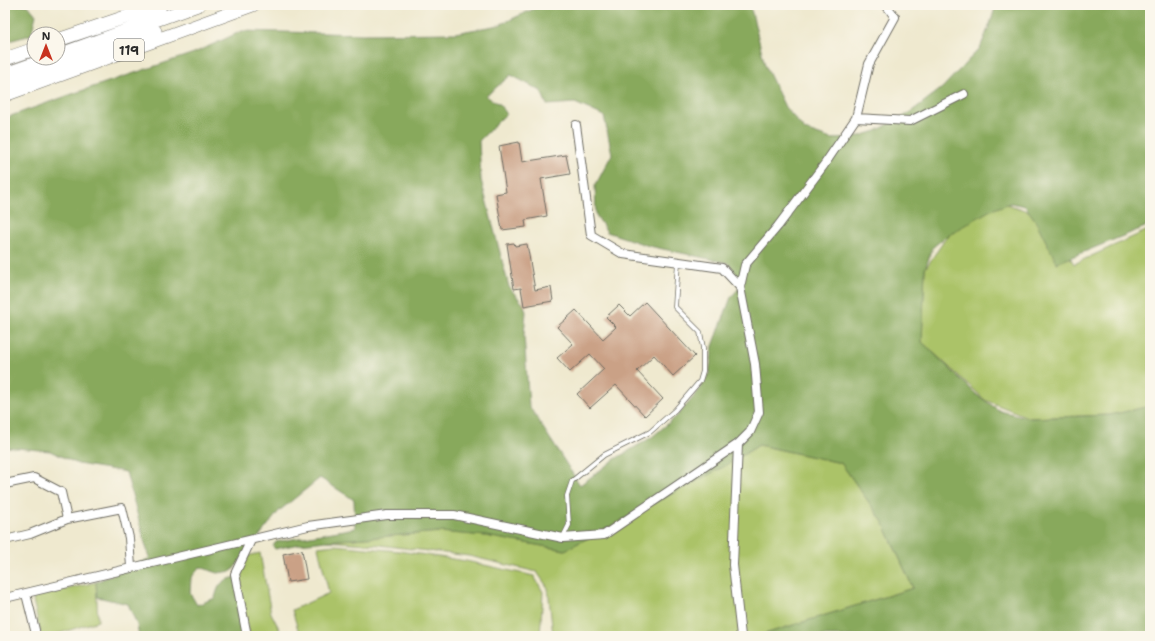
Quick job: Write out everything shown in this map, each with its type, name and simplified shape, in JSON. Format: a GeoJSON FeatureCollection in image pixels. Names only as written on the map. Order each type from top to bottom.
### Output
{"type":"FeatureCollection","features":[{"type":"Feature","properties":{"kind":"highway","name":"119"},"geometry":{"type":"LineString","coordinates":[[66,37],[161,5]]}},
{"type":"Feature","properties":{"kind":"highway","name":"119"},"geometry":{"type":"LineString","coordinates":[[66,52],[198,5]]}},
{"type":"Feature","properties":{"kind":"highway","name":"119"},"geometry":{"type":"LineString","coordinates":[[5,85],[94,52],[230,5]]}},
{"type":"Feature","properties":{"kind":"highway","name":"119"},"geometry":{"type":"LineString","coordinates":[[5,95],[253,5]]}},
{"type":"Feature","properties":{"kind":"highway"},"geometry":{"type":"LineString","coordinates":[[5,59],[26,52]]}},
{"type":"Feature","properties":{"kind":"highway"},"geometry":{"type":"LineString","coordinates":[[5,74],[28,66]]}},
{"type":"Feature","properties":{"kind":"street"},"geometry":{"type":"LineString","coordinates":[[5,598],[308,526],[387,515],[454,515],[563,538],[604,535],[738,444],[750,432],[759,412],[755,364],[740,287],[745,265],[778,226],[824,165],[856,118],[869,64],[895,17],[886,5]]}},
{"type":"Feature","properties":{"kind":"street"},"geometry":{"type":"LineString","coordinates":[[856,118],[910,121],[964,94]]}},
{"type":"Feature","properties":{"kind":"street"},"geometry":{"type":"LineString","coordinates":[[576,125],[591,236],[623,254],[722,268],[740,287]]}},
{"type":"Feature","properties":{"kind":"street"},"geometry":{"type":"LineString","coordinates":[[738,444],[733,565],[741,636]]}},
{"type":"Feature","properties":{"kind":"street"},"geometry":{"type":"LineString","coordinates":[[5,484],[34,478],[61,492],[67,519]]}},
{"type":"Feature","properties":{"kind":"street"},"geometry":{"type":"LineString","coordinates":[[5,540],[30,534],[67,519],[122,508],[129,538],[131,568]]}},
{"type":"Feature","properties":{"kind":"street"},"geometry":{"type":"LineString","coordinates":[[247,636],[235,574],[251,540]]}},
{"type":"Feature","properties":{"kind":"street"},"geometry":{"type":"LineString","coordinates":[[26,594],[35,630]]}},
{"type":"Feature","properties":{"kind":"lane"},"geometry":{"type":"LineString","coordinates":[[563,538],[569,525],[567,496],[572,481],[604,455],[650,432],[675,410],[700,381],[703,371],[703,348],[700,332],[675,307],[678,262]]}},
{"type":"Feature","properties":{"kind":"green space"},"geometry":{"type":"Polygon","coordinates":[[[5,5],[28,5],[36,15],[33,26],[26,26],[26,36],[5,42],[5,5]]]}},
{"type":"Feature","properties":{"kind":"green space"},"geometry":{"type":"Polygon","coordinates":[[[542,5],[750,5],[765,65],[785,107],[805,130],[831,139],[853,138],[876,131],[908,114],[942,88],[980,48],[996,5],[1150,5],[1150,225],[1057,263],[1035,220],[1025,206],[1010,203],[989,211],[948,235],[933,247],[925,269],[922,342],[977,395],[1000,411],[1030,418],[1110,415],[1150,406],[1150,636],[758,636],[913,588],[883,522],[841,463],[759,445],[725,466],[565,550],[486,536],[440,532],[327,541],[299,544],[275,549],[273,546],[276,542],[355,528],[354,500],[320,478],[279,511],[232,571],[218,573],[200,567],[191,578],[190,593],[197,605],[215,598],[221,583],[236,577],[247,636],[139,636],[137,625],[128,604],[97,597],[96,582],[150,558],[126,472],[78,464],[50,451],[5,447],[5,118],[194,53],[242,31],[363,34],[455,33],[499,25],[542,5]],[[511,75],[486,96],[500,105],[506,114],[479,141],[481,180],[509,287],[524,305],[526,312],[524,335],[529,406],[580,485],[615,459],[652,437],[678,415],[697,393],[709,374],[713,346],[731,297],[743,284],[728,263],[649,246],[607,232],[596,215],[595,186],[612,154],[604,116],[575,103],[547,105],[541,91],[511,75]]]}},
{"type":"Feature","properties":{"kind":"green space"},"geometry":{"type":"Polygon","coordinates":[[[998,201],[1048,218],[1074,264],[1150,229],[1150,409],[1110,415],[1030,418],[985,400],[922,342],[925,269],[948,235],[998,201]]]}},
{"type":"Feature","properties":{"kind":"green space"},"geometry":{"type":"Polygon","coordinates":[[[759,445],[841,463],[883,522],[913,588],[758,636],[553,636],[548,588],[537,572],[469,556],[379,545],[327,541],[440,532],[486,536],[565,550],[725,466],[759,445]]]}},
{"type":"Feature","properties":{"kind":"green space"},"geometry":{"type":"Polygon","coordinates":[[[334,545],[399,551],[466,561],[534,576],[543,592],[540,636],[300,636],[292,610],[329,593],[318,547],[334,545]]]}},
{"type":"Feature","properties":{"kind":"green space"},"geometry":{"type":"Polygon","coordinates":[[[260,553],[271,613],[283,636],[250,636],[237,578],[247,556],[260,553]]]}},
{"type":"Feature","properties":{"kind":"green space"},"geometry":{"type":"Polygon","coordinates":[[[96,582],[98,621],[51,636],[41,636],[33,600],[35,597],[96,582]]]}},
{"type":"Feature","properties":{"kind":"building"},"geometry":{"type":"Polygon","coordinates":[[[519,142],[522,162],[566,155],[570,174],[541,179],[547,216],[525,220],[526,227],[502,230],[496,194],[506,192],[499,146],[519,142]]]}},
{"type":"Feature","properties":{"kind":"building"},"geometry":{"type":"Polygon","coordinates":[[[514,243],[515,246],[527,244],[535,290],[551,287],[553,301],[524,306],[521,288],[514,289],[507,244],[514,243]]]}},
{"type":"Feature","properties":{"kind":"building"},"geometry":{"type":"Polygon","coordinates":[[[645,302],[695,356],[673,376],[654,355],[637,371],[663,399],[645,416],[616,385],[590,408],[577,394],[604,369],[590,354],[570,372],[557,358],[573,344],[557,327],[576,310],[603,339],[616,327],[606,317],[619,305],[630,316],[645,302]]]}},
{"type":"Feature","properties":{"kind":"building"},"geometry":{"type":"Polygon","coordinates":[[[302,550],[307,579],[288,582],[283,554],[302,550]]]}}]}
